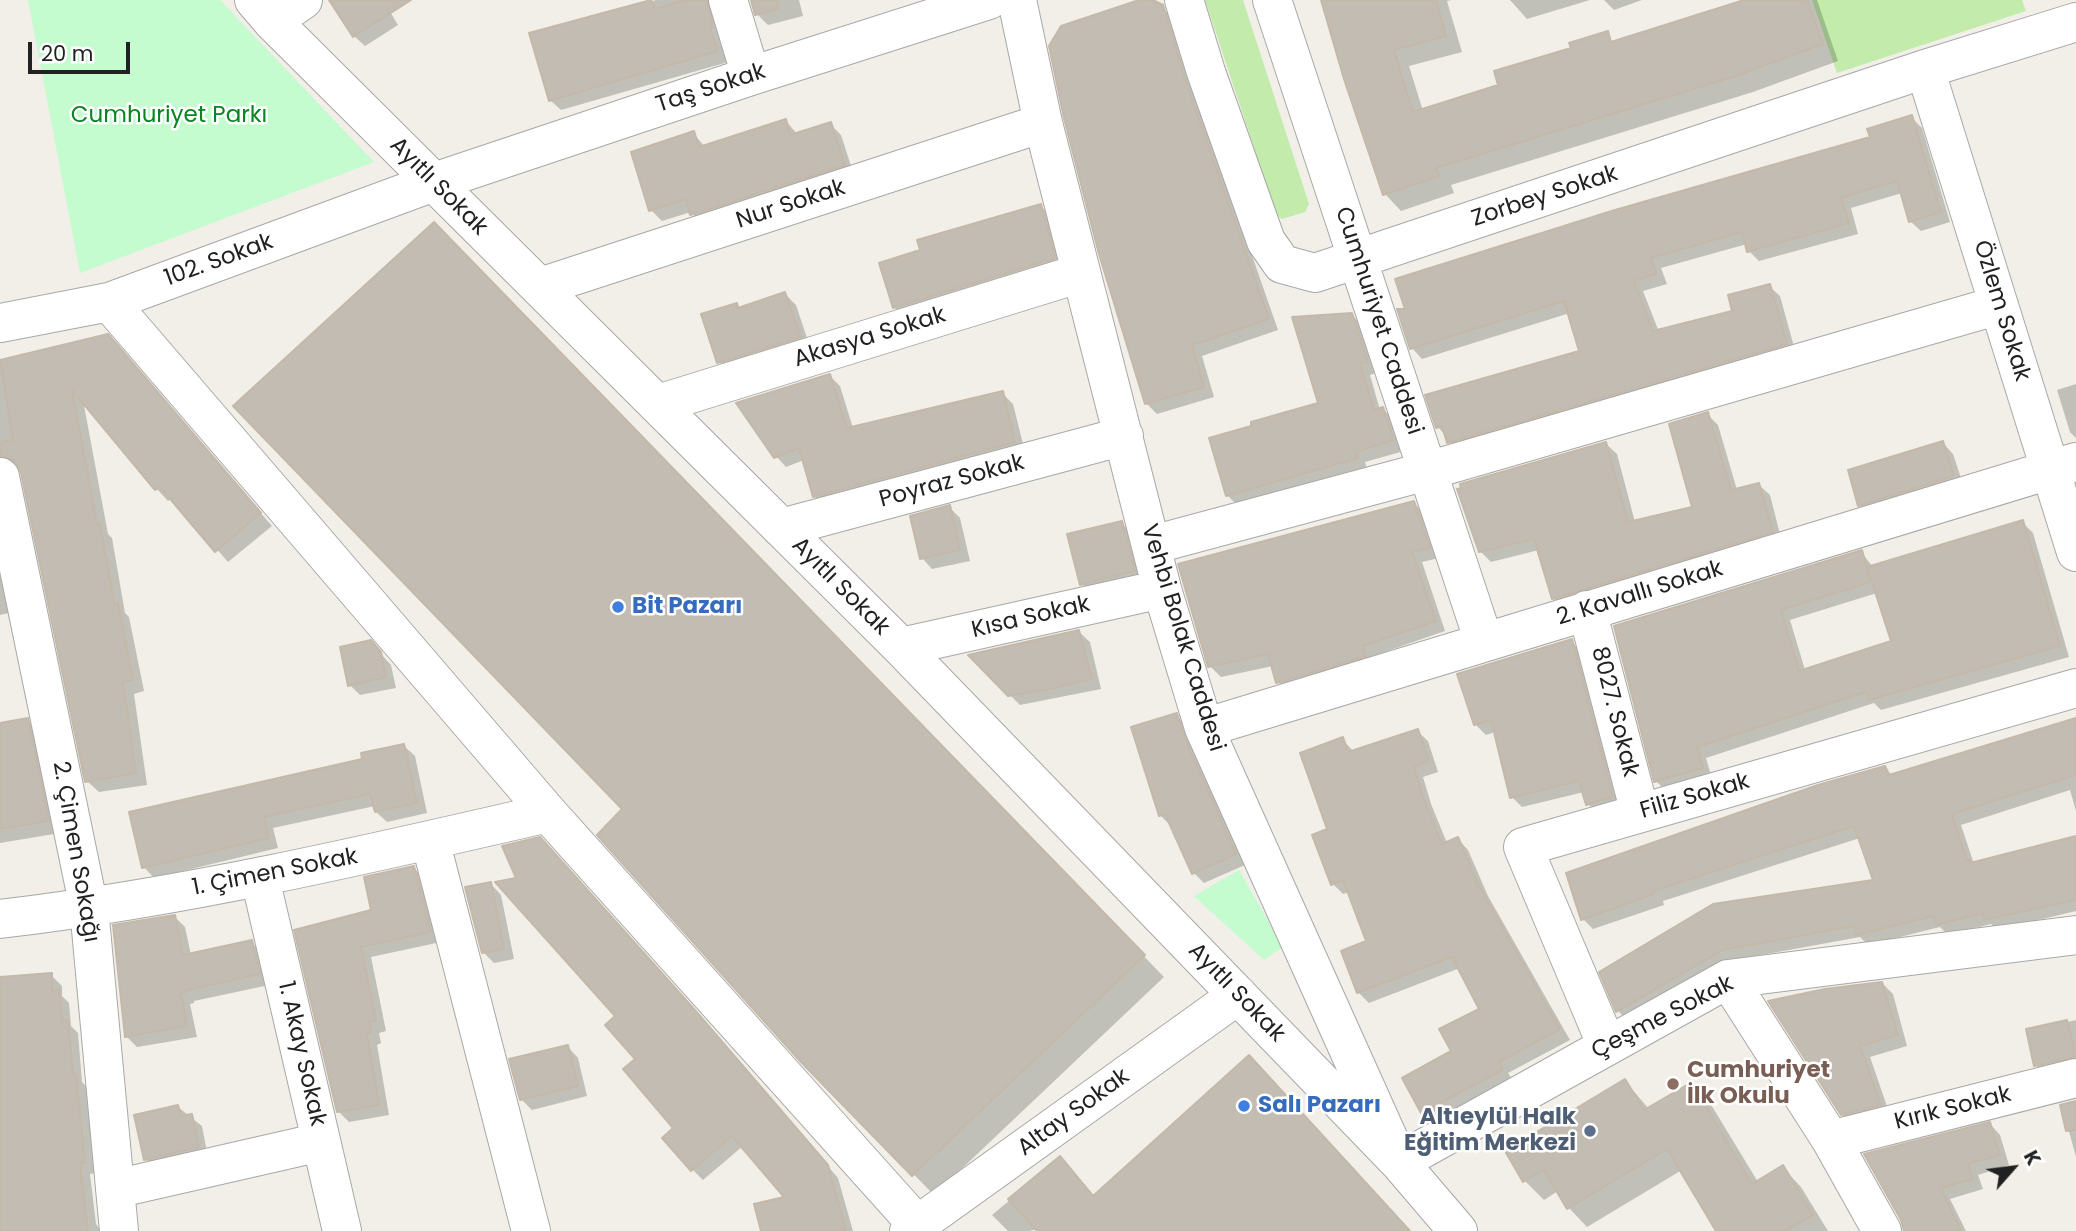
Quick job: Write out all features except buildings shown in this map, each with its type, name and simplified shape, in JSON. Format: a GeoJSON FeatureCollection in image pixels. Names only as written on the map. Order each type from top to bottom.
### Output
{"type":"FeatureCollection","features":[{"type":"Feature","properties":{"kind":"street"},"geometry":{"type":"LineString","coordinates":[[264,7],[303,0]]}},
{"type":"Feature","properties":{"kind":"street"},"geometry":{"type":"LineString","coordinates":[[728,0],[751,76]]}},
{"type":"Feature","properties":{"kind":"street","name":"Taş Sokak"},"geometry":{"type":"LineString","coordinates":[[433,183],[751,76],[989,0]]}},
{"type":"Feature","properties":{"kind":"street","name":"Vehbi Bolak Caddesi"},"geometry":{"type":"LineString","coordinates":[[1017,0],[1043,123],[1162,589],[1204,728],[1399,1162],[1458,1231]]}},
{"type":"Feature","properties":{"kind":"street","name":"Zorbey Sokak"},"geometry":{"type":"LineString","coordinates":[[1184,0],[1206,72],[1266,241],[1282,264],[1315,273],[1925,69],[2076,22]]}},
{"type":"Feature","properties":{"kind":"street","name":"Cumhuriyet Caddesi"},"geometry":{"type":"LineString","coordinates":[[1272,0],[1484,642]]}},
{"type":"Feature","properties":{"kind":"street","name":"Ayıtlı Sokak"},"geometry":{"type":"LineString","coordinates":[[264,7],[433,183],[901,647],[1399,1162]]}},
{"type":"Feature","properties":{"kind":"street","name":"Özlem Sokak"},"geometry":{"type":"LineString","coordinates":[[1925,69],[1999,305],[2063,466],[2076,552]]}},
{"type":"Feature","properties":{"kind":"street","name":"Nur Sokak"},"geometry":{"type":"LineString","coordinates":[[540,287],[1043,123]]}},
{"type":"Feature","properties":{"kind":"street","name":"102. Sokak"},"geometry":{"type":"LineString","coordinates":[[0,323],[109,302],[433,183]]}},
{"type":"Feature","properties":{"kind":"street","name":"Akasya Sokak"},"geometry":{"type":"LineString","coordinates":[[658,404],[1081,273]]}},
{"type":"Feature","properties":{"kind":"street"},"geometry":{"type":"LineString","coordinates":[[109,302],[548,813],[917,1229]]}},
{"type":"Feature","properties":{"kind":"street"},"geometry":{"type":"LineString","coordinates":[[1152,545],[1427,471],[1999,305]]}},
{"type":"Feature","properties":{"kind":"street","name":"Poyraz Sokak"},"geometry":{"type":"LineString","coordinates":[[781,528],[1124,436]]}},
{"type":"Feature","properties":{"kind":"street","name":"2. Kavallı Sokak"},"geometry":{"type":"LineString","coordinates":[[1204,728],[2063,466]]}},
{"type":"Feature","properties":{"kind":"street","name":"2. Çimen Sokağı"},"geometry":{"type":"LineString","coordinates":[[0,477],[14,618],[89,908],[119,1231]]}},
{"type":"Feature","properties":{"kind":"street","name":"Kısa Sokak"},"geometry":{"type":"LineString","coordinates":[[901,647],[1162,589]]}},
{"type":"Feature","properties":{"kind":"street","name":"8027. Sokak"},"geometry":{"type":"LineString","coordinates":[[1587,610],[1640,813]]}},
{"type":"Feature","properties":{"kind":"street","name":"Filiz Sokak"},"geometry":{"type":"LineString","coordinates":[[1607,1046],[1523,847],[2076,688]]}},
{"type":"Feature","properties":{"kind":"street","name":"1. Çimen Sokak"},"geometry":{"type":"LineString","coordinates":[[0,919],[89,908],[260,878],[548,813]]}},
{"type":"Feature","properties":{"kind":"street"},"geometry":{"type":"LineString","coordinates":[[430,840],[531,1231]]}},
{"type":"Feature","properties":{"kind":"street","name":"1. Akay Sokak"},"geometry":{"type":"LineString","coordinates":[[260,878],[342,1231]]}},
{"type":"Feature","properties":{"kind":"street","name":"Çeşme Sokak"},"geometry":{"type":"LineString","coordinates":[[1399,1162],[1728,979],[2076,935]]}},
{"type":"Feature","properties":{"kind":"street"},"geometry":{"type":"LineString","coordinates":[[1728,979],[1831,1140],[1882,1231]]}},
{"type":"Feature","properties":{"kind":"street","name":"Altay Sokak"},"geometry":{"type":"LineString","coordinates":[[917,1229],[1238,995]]}},
{"type":"Feature","properties":{"kind":"street","name":"Kırık Sokak"},"geometry":{"type":"LineString","coordinates":[[1831,1140],[2076,1079]]}},
{"type":"Feature","properties":{"kind":"street"},"geometry":{"type":"LineString","coordinates":[[115,1189],[321,1142]]}},
{"type":"Feature","properties":{"kind":"green space","name":"Cumhuriyet Parkı"},"geometry":{"type":"Polygon","coordinates":[[[28,0],[220,0],[374,162],[80,273],[28,0]]]}},
{"type":"Feature","properties":{"kind":"green space"},"geometry":{"type":"Polygon","coordinates":[[[1205,0],[1243,0],[1309,204],[1305,212],[1282,219],[1276,214],[1205,0]]]}},
{"type":"Feature","properties":{"kind":"green space"},"geometry":{"type":"Polygon","coordinates":[[[1812,0],[2022,0],[2026,11],[1837,73],[1812,0]]]}},
{"type":"Feature","properties":{"kind":"green space"},"geometry":{"type":"Polygon","coordinates":[[[1239,870],[1283,947],[1264,960],[1194,896],[1239,870]]]}},
{"type":"Feature","properties":{"kind":"place","name":"Bit Pazarı"},"geometry":{"type":"Point","coordinates":[618,607]}},
{"type":"Feature","properties":{"kind":"place","name":"Cumhuriyet İlk Okulu"},"geometry":{"type":"Point","coordinates":[1673,1084]}},
{"type":"Feature","properties":{"kind":"place","name":"Salı Pazarı"},"geometry":{"type":"Point","coordinates":[1244,1106]}},
{"type":"Feature","properties":{"kind":"place","name":"Altıeylül Halk Eğitim Merkezi"},"geometry":{"type":"Point","coordinates":[1590,1131]}}]}
